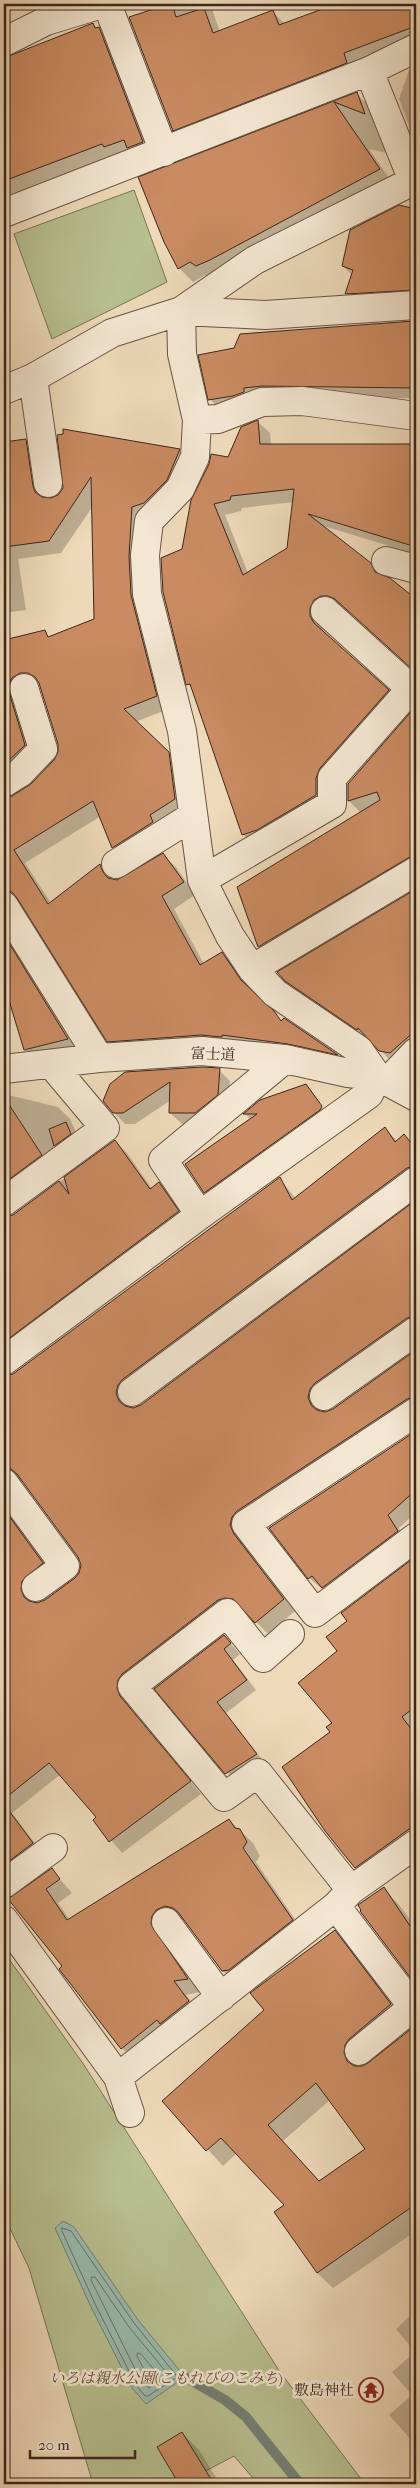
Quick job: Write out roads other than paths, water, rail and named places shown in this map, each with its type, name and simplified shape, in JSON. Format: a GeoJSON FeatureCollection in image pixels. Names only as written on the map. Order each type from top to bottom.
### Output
{"type":"FeatureCollection","features":[{"type":"Feature","properties":{"kind":"street"},"geometry":{"type":"LineString","coordinates":[[4,42],[46,20],[102,4]]}},
{"type":"Feature","properties":{"kind":"street"},"geometry":{"type":"LineString","coordinates":[[108,4],[164,152]]}},
{"type":"Feature","properties":{"kind":"street"},"geometry":{"type":"LineString","coordinates":[[4,213],[369,71],[416,48]]}},
{"type":"Feature","properties":{"kind":"street"},"geometry":{"type":"LineString","coordinates":[[4,390],[33,378],[112,333],[181,311],[255,260],[414,182],[369,71]]}},
{"type":"Feature","properties":{"kind":"street"},"geometry":{"type":"LineString","coordinates":[[181,311],[265,315],[416,305]]}},
{"type":"Feature","properties":{"kind":"street"},"geometry":{"type":"LineString","coordinates":[[181,311],[182,354],[197,420],[195,457],[180,489],[150,521],[145,555],[147,594],[182,731],[202,880],[230,936],[252,969],[275,993],[359,1050],[383,1079]]}},
{"type":"Feature","properties":{"kind":"street"},"geometry":{"type":"LineString","coordinates":[[33,378],[48,483]]}},
{"type":"Feature","properties":{"kind":"street"},"geometry":{"type":"LineString","coordinates":[[197,420],[218,419],[262,402],[302,401],[416,416]]}},
{"type":"Feature","properties":{"kind":"street"},"geometry":{"type":"LineString","coordinates":[[386,561],[416,569]]}},
{"type":"Feature","properties":{"kind":"street"},"geometry":{"type":"LineString","coordinates":[[202,880],[332,804],[332,778],[414,686],[325,611]]}},
{"type":"Feature","properties":{"kind":"street"},"geometry":{"type":"LineString","coordinates":[[4,783],[20,773],[43,749],[24,688]]}},
{"type":"Feature","properties":{"kind":"street"},"geometry":{"type":"LineString","coordinates":[[116,864],[193,816]]}},
{"type":"Feature","properties":{"kind":"street"},"geometry":{"type":"LineString","coordinates":[[252,969],[416,871]]}},
{"type":"Feature","properties":{"kind":"street"},"geometry":{"type":"LineString","coordinates":[[4,906],[99,1058]]}},
{"type":"Feature","properties":{"kind":"street","name":"富士道"},"geometry":{"type":"LineString","coordinates":[[4,1070],[99,1058],[202,1051],[286,1059],[383,1079],[416,1097]]}},
{"type":"Feature","properties":{"kind":"street"},"geometry":{"type":"LineString","coordinates":[[4,1361],[200,1215],[368,1094],[416,1052]]}},
{"type":"Feature","properties":{"kind":"street"},"geometry":{"type":"LineString","coordinates":[[200,1215],[163,1160],[286,1059]]}},
{"type":"Feature","properties":{"kind":"street"},"geometry":{"type":"LineString","coordinates":[[4,1202],[105,1128],[52,1065]]}},
{"type":"Feature","properties":{"kind":"street"},"geometry":{"type":"LineString","coordinates":[[132,1392],[416,1181]]}},
{"type":"Feature","properties":{"kind":"street"},"geometry":{"type":"LineString","coordinates":[[324,1396],[416,1331]]}},
{"type":"Feature","properties":{"kind":"street"},"geometry":{"type":"LineString","coordinates":[[416,1412],[246,1524],[315,1613],[416,1537]]}},
{"type":"Feature","properties":{"kind":"street"},"geometry":{"type":"LineString","coordinates":[[4,1483],[65,1566],[36,1587]]}},
{"type":"Feature","properties":{"kind":"street"},"geometry":{"type":"LineString","coordinates":[[290,1634],[264,1658],[227,1613],[132,1686],[224,1797],[258,1773],[343,1898],[413,2007],[359,2051]]}},
{"type":"Feature","properties":{"kind":"street"},"geometry":{"type":"LineString","coordinates":[[118,2077],[221,1997],[343,1898],[416,1844]]}},
{"type":"Feature","properties":{"kind":"street"},"geometry":{"type":"LineString","coordinates":[[4,1884],[54,1848]]}},
{"type":"Feature","properties":{"kind":"street"},"geometry":{"type":"LineString","coordinates":[[4,1920],[118,2077],[130,2113]]}},
{"type":"Feature","properties":{"kind":"street"},"geometry":{"type":"LineString","coordinates":[[166,1922],[221,1997]]}},
{"type":"Feature","properties":{"kind":"water"},"geometry":{"type":"Polygon","coordinates":[[[63,2221],[74,2227],[138,2320],[185,2377],[146,2404],[132,2388],[92,2309],[55,2228],[63,2221]]]}},
{"type":"Feature","properties":{"kind":"waterway"},"geometry":{"type":"LineString","coordinates":[[185,2377],[225,2400],[246,2417],[300,2484]]}},
{"type":"Feature","properties":{"kind":"place","name":"敷島神社"},"geometry":{"type":"Point","coordinates":[371,2390]}},
{"type":"Feature","properties":{"kind":"park label","name":"いろは親水公園(こもれびのこみち)"},"geometry":{"type":"Point","coordinates":[166,2378]}}]}
